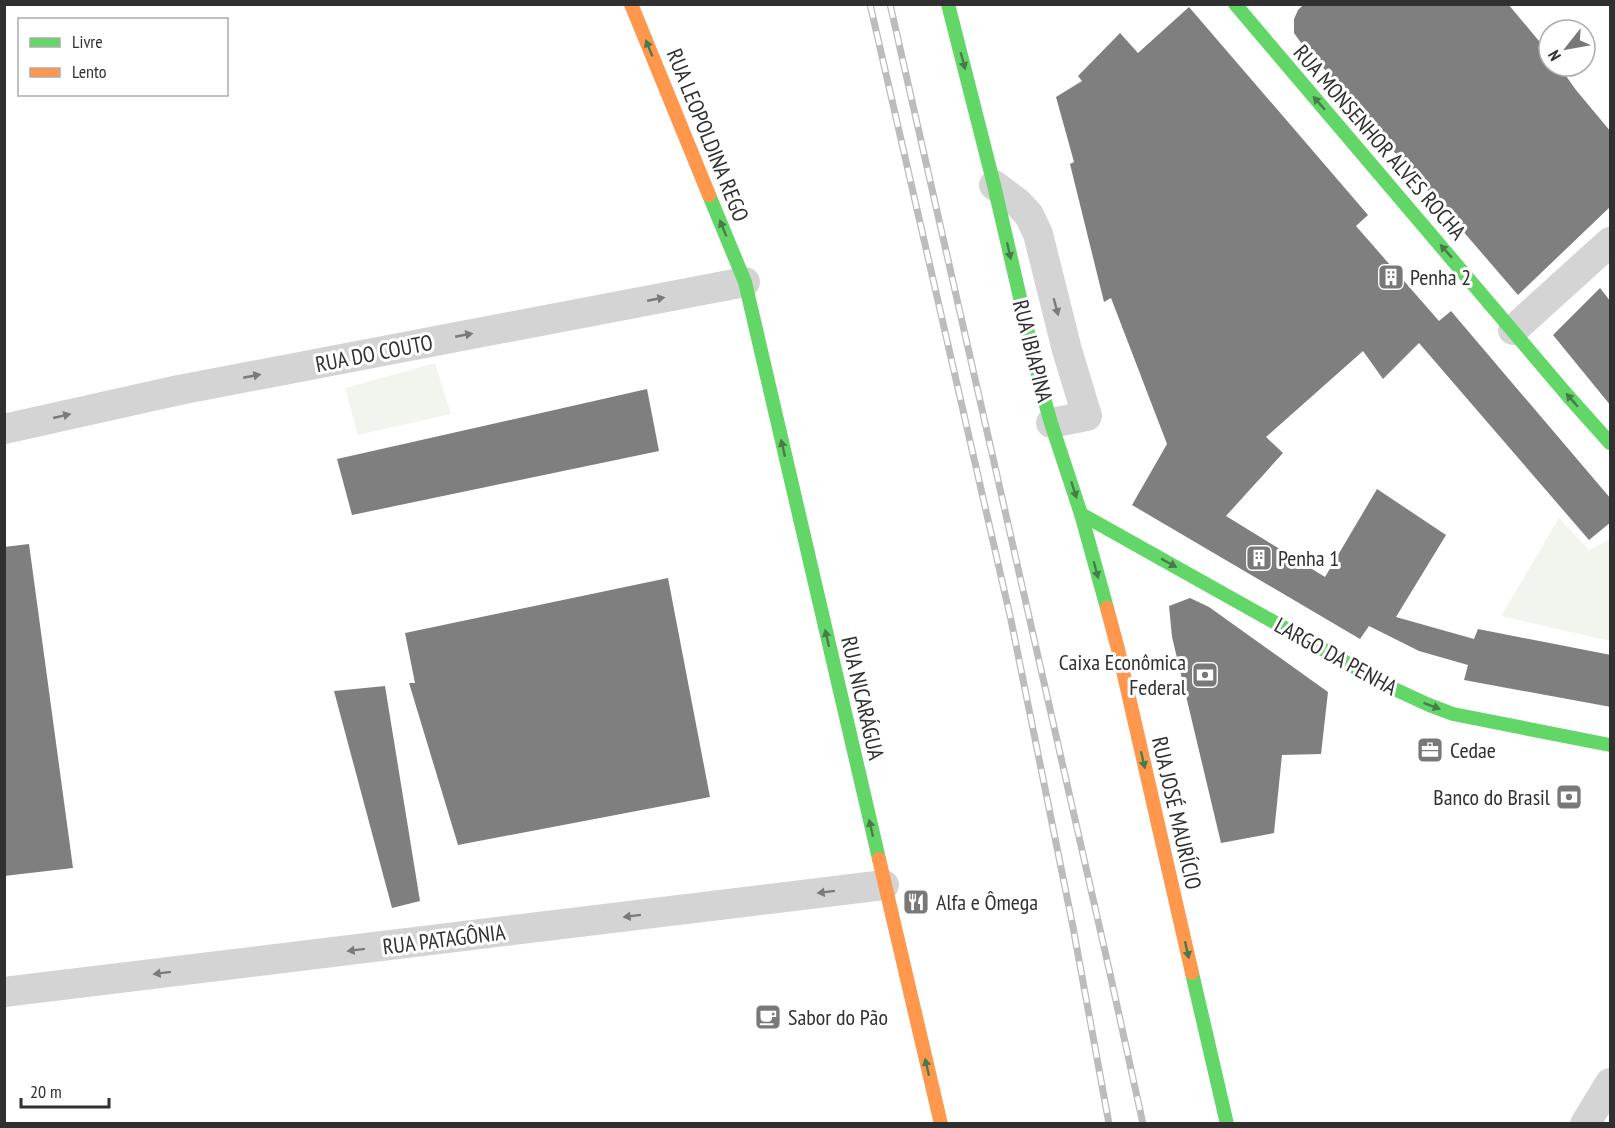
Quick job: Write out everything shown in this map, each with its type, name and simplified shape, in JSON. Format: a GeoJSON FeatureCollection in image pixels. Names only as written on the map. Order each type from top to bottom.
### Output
{"type":"FeatureCollection","features":[{"type":"Feature","properties":{"kind":"main road","name":"RUA LEOPOLDINA REGO"},"geometry":{"type":"LineString","coordinates":[[631,4],[745,282]]}},
{"type":"Feature","properties":{"kind":"main road","name":"RUA IBIAPINA"},"geometry":{"type":"LineString","coordinates":[[948,4],[994,185],[1040,384],[1081,514]]}},
{"type":"Feature","properties":{"kind":"main road","name":"RUA MONSENHOR ALVES ROCHA"},"geometry":{"type":"LineString","coordinates":[[1246,9],[1568,396],[1611,443]]}},
{"type":"Feature","properties":{"kind":"main road","name":"RUA NICARÁGUA"},"geometry":{"type":"LineString","coordinates":[[745,282],[941,1124]]}},
{"type":"Feature","properties":{"kind":"main road","name":"LARGO DA PENHA"},"geometry":{"type":"LineString","coordinates":[[1081,514],[1390,687],[1429,705],[1453,714],[1611,745]]}},
{"type":"Feature","properties":{"kind":"main road","name":"RUA JOSÉ MAURÍCIO"},"geometry":{"type":"LineString","coordinates":[[1081,514],[1118,649],[1227,1124]]}},
{"type":"Feature","properties":{"kind":"street","name":"RUA IBIAPINA"},"geometry":{"type":"LineString","coordinates":[[994,185],[1018,203],[1029,215],[1038,234],[1067,350],[1087,416],[1051,423]]}},
{"type":"Feature","properties":{"kind":"street"},"geometry":{"type":"LineString","coordinates":[[1513,330],[1611,242]]}},
{"type":"Feature","properties":{"kind":"street","name":"RUA DO COUTO"},"geometry":{"type":"LineString","coordinates":[[4,429],[179,390],[745,282]]}},
{"type":"Feature","properties":{"kind":"street","name":"RUA PATAGÔNIA"},"geometry":{"type":"LineString","coordinates":[[4,992],[884,885]]}},
{"type":"Feature","properties":{"kind":"street"},"geometry":{"type":"LineString","coordinates":[[1585,1124],[1611,1083]]}},
{"type":"Feature","properties":{"kind":"shaded area"},"geometry":{"type":"Polygon","coordinates":[[[435,363],[451,414],[358,435],[345,388],[435,363]]]}},
{"type":"Feature","properties":{"kind":"shaded area"},"geometry":{"type":"Polygon","coordinates":[[[1559,518],[1589,550],[1610,539],[1610,641],[1501,616],[1559,518]]]}},
{"type":"Feature","properties":{"kind":"building"},"geometry":{"type":"Polygon","coordinates":[[[1304,4],[1508,4],[1537,39],[1537,78],[1568,78],[1611,132],[1611,206],[1518,295],[1304,47],[1294,33],[1294,19],[1304,4]]]}},
{"type":"Feature","properties":{"kind":"building"},"geometry":{"type":"Polygon","coordinates":[[[1189,7],[1368,215],[1356,226],[1439,321],[1451,311],[1611,499],[1611,522],[1589,540],[1419,343],[1383,379],[1363,351],[1266,437],[1283,453],[1226,516],[1325,577],[1377,489],[1446,535],[1396,617],[1474,639],[1478,629],[1611,655],[1611,707],[1464,680],[1468,665],[1419,651],[1369,626],[1360,639],[1132,505],[1167,444],[1111,298],[1104,302],[1070,164],[1074,162],[1056,97],[1082,81],[1078,76],[1120,33],[1138,53],[1189,7]]]}},
{"type":"Feature","properties":{"kind":"building"},"geometry":{"type":"Polygon","coordinates":[[[1600,288],[1611,302],[1611,406],[1553,335],[1600,288]]]}},
{"type":"Feature","properties":{"kind":"building"},"geometry":{"type":"Polygon","coordinates":[[[647,389],[659,451],[352,515],[337,459],[647,389]]]}},
{"type":"Feature","properties":{"kind":"building"},"geometry":{"type":"Polygon","coordinates":[[[29,544],[73,868],[4,876],[4,547],[29,544]]]}},
{"type":"Feature","properties":{"kind":"building"},"geometry":{"type":"Polygon","coordinates":[[[668,578],[710,797],[458,845],[409,683],[415,683],[405,633],[668,578]]]}},
{"type":"Feature","properties":{"kind":"building"},"geometry":{"type":"Polygon","coordinates":[[[1190,598],[1209,607],[1328,692],[1321,754],[1282,755],[1274,833],[1221,843],[1172,637],[1169,606],[1190,598]]]}},
{"type":"Feature","properties":{"kind":"building"},"geometry":{"type":"Polygon","coordinates":[[[385,686],[420,901],[392,908],[334,691],[385,686]]]}},
{"type":"Feature","properties":{"kind":"railway"},"geometry":{"type":"LineString","coordinates":[[870,4],[1011,620],[1073,927],[1109,1124]]}},
{"type":"Feature","properties":{"kind":"railway"},"geometry":{"type":"LineString","coordinates":[[890,4],[1143,1124]]}},
{"type":"Feature","properties":{"kind":"traffic: fast"},"geometry":{"type":"LineString","coordinates":[[948,4],[994,185],[1040,384],[1081,514],[1107,608]]}},
{"type":"Feature","properties":{"kind":"traffic: fast"},"geometry":{"type":"LineString","coordinates":[[1235,4],[1610,443]]}},
{"type":"Feature","properties":{"kind":"traffic: fast"},"geometry":{"type":"LineString","coordinates":[[709,195],[745,282],[879,859]]}},
{"type":"Feature","properties":{"kind":"traffic: fast"},"geometry":{"type":"LineString","coordinates":[[1081,514],[1390,687],[1429,705],[1453,714],[1610,745]]}},
{"type":"Feature","properties":{"kind":"traffic: fast"},"geometry":{"type":"LineString","coordinates":[[1192,973],[1227,1124]]}},
{"type":"Feature","properties":{"kind":"traffic: slow"},"geometry":{"type":"LineString","coordinates":[[631,4],[709,195]]}},
{"type":"Feature","properties":{"kind":"traffic: slow"},"geometry":{"type":"LineString","coordinates":[[1107,608],[1192,973]]}},
{"type":"Feature","properties":{"kind":"traffic: slow"},"geometry":{"type":"LineString","coordinates":[[879,859],[941,1124]]}},
{"type":"Feature","properties":{"kind":"place","name":"Penha 2"},"geometry":{"type":"Point","coordinates":[1391,277]}},
{"type":"Feature","properties":{"kind":"place","name":"Penha 1"},"geometry":{"type":"Point","coordinates":[1259,558]}},
{"type":"Feature","properties":{"kind":"place","name":"Caixa Econômica Federal"},"geometry":{"type":"Point","coordinates":[1205,675]}},
{"type":"Feature","properties":{"kind":"place","name":"Cedae"},"geometry":{"type":"Point","coordinates":[1430,750]}},
{"type":"Feature","properties":{"kind":"place","name":"Banco do Brasil"},"geometry":{"type":"Point","coordinates":[1569,797]}},
{"type":"Feature","properties":{"kind":"place","name":"Alfa e Ômega"},"geometry":{"type":"Point","coordinates":[916,902]}},
{"type":"Feature","properties":{"kind":"place","name":"Sabor do Pão"},"geometry":{"type":"Point","coordinates":[768,1017]}}]}
